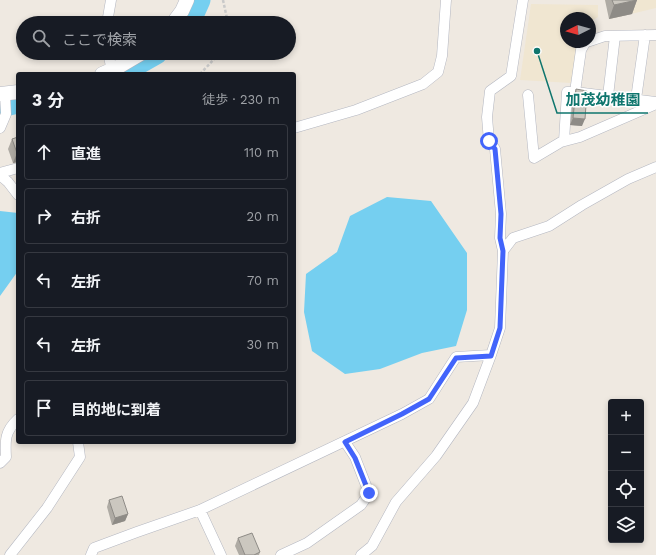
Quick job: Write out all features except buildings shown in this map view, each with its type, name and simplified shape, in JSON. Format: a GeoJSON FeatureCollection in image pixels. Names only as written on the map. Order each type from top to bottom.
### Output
{"type":"FeatureCollection","features":[{"type":"Feature","properties":{"kind":"main road"},"geometry":{"type":"LineString","coordinates":[[178,16],[187,0]]}},
{"type":"Feature","properties":{"kind":"main road"},"geometry":{"type":"LineString","coordinates":[[107,72],[129,60]]}},
{"type":"Feature","properties":{"kind":"street"},"geometry":{"type":"LineString","coordinates":[[108,16],[111,0]]}},
{"type":"Feature","properties":{"kind":"street"},"geometry":{"type":"LineString","coordinates":[[296,127],[356,110],[422,84],[438,72],[442,56],[446,0]]}},
{"type":"Feature","properties":{"kind":"street"},"geometry":{"type":"LineString","coordinates":[[361,555],[372,546],[396,502],[436,456],[473,404],[500,328],[503,251],[500,238],[501,214],[495,149],[489,141],[487,117],[490,91],[511,76],[523,0]]}},
{"type":"Feature","properties":{"kind":"street"},"geometry":{"type":"LineString","coordinates":[[636,99],[645,35]]}},
{"type":"Feature","properties":{"kind":"street"},"geometry":{"type":"LineString","coordinates":[[596,39],[604,36],[656,35]]}},
{"type":"Feature","properties":{"kind":"street"},"geometry":{"type":"LineString","coordinates":[[608,96],[615,36]]}},
{"type":"Feature","properties":{"kind":"street"},"geometry":{"type":"LineString","coordinates":[[574,92],[582,48]]}},
{"type":"Feature","properties":{"kind":"street"},"geometry":{"type":"LineString","coordinates":[[107,72],[108,60]]}},
{"type":"Feature","properties":{"kind":"street"},"geometry":{"type":"LineString","coordinates":[[564,141],[567,92],[636,99],[656,103]]}},
{"type":"Feature","properties":{"kind":"street"},"geometry":{"type":"LineString","coordinates":[[0,128],[6,114],[7,94]]}},
{"type":"Feature","properties":{"kind":"street"},"geometry":{"type":"LineString","coordinates":[[528,95],[534,158],[564,141],[580,137],[656,103]]}},
{"type":"Feature","properties":{"kind":"street"},"geometry":{"type":"LineString","coordinates":[[503,251],[513,238],[549,226],[582,204],[628,179],[656,167]]}},
{"type":"Feature","properties":{"kind":"street"},"geometry":{"type":"LineString","coordinates":[[16,169],[0,174],[16,192]]}},
{"type":"Feature","properties":{"kind":"street"},"geometry":{"type":"LineString","coordinates":[[91,555],[94,548],[200,510],[402,414],[429,399],[456,358],[491,356]]}},
{"type":"Feature","properties":{"kind":"street"},"geometry":{"type":"LineString","coordinates":[[0,463],[6,457],[5,439],[13,423],[16,421]]}},
{"type":"Feature","properties":{"kind":"street"},"geometry":{"type":"LineString","coordinates":[[281,555],[307,543],[361,505],[369,493],[355,458],[345,442]]}},
{"type":"Feature","properties":{"kind":"street"},"geometry":{"type":"LineString","coordinates":[[10,555],[47,508],[80,457],[78,444]]}},
{"type":"Feature","properties":{"kind":"street"},"geometry":{"type":"LineString","coordinates":[[200,510],[221,555]]}},
{"type":"Feature","properties":{"kind":"path"},"geometry":{"type":"LineString","coordinates":[[223,0],[226,16]]}},
{"type":"Feature","properties":{"kind":"path"},"geometry":{"type":"LineString","coordinates":[[202,72],[213,60]]}},
{"type":"Feature","properties":{"kind":"shaded area"},"geometry":{"type":"Polygon","coordinates":[[[605,0],[656,0],[656,8],[610,19],[605,0]]]}},
{"type":"Feature","properties":{"kind":"shaded area"},"geometry":{"type":"Polygon","coordinates":[[[531,4],[598,5],[598,17],[596,18],[596,12],[560,12],[560,48],[580,48],[571,83],[520,80],[531,4]]]}},
{"type":"Feature","properties":{"kind":"water"},"geometry":{"type":"Polygon","coordinates":[[[387,197],[431,201],[467,253],[467,310],[456,346],[422,353],[380,369],[345,374],[312,351],[304,312],[306,274],[337,252],[350,216],[387,197]]]}},
{"type":"Feature","properties":{"kind":"water"},"geometry":{"type":"Polygon","coordinates":[[[0,211],[16,213],[16,274],[0,296],[0,211]]]}},
{"type":"Feature","properties":{"kind":"waterway"},"geometry":{"type":"LineString","coordinates":[[192,16],[199,0]]}},
{"type":"Feature","properties":{"kind":"waterway"},"geometry":{"type":"LineString","coordinates":[[123,72],[144,60]]}},
{"type":"Feature","properties":{"kind":"waterway"},"geometry":{"type":"LineString","coordinates":[[0,106],[16,102]]}},
{"type":"Feature","properties":{"kind":"place","name":"加茂幼稚園"},"geometry":{"type":"Point","coordinates":[537,51]}},
{"type":"Feature","properties":{"kind":"route"},"geometry":{"type":"LineString","coordinates":[[369,493],[355,458],[345,442],[429,399],[456,358],[491,356],[500,328],[503,251],[500,238],[501,214],[495,149],[489,141]]}}]}
